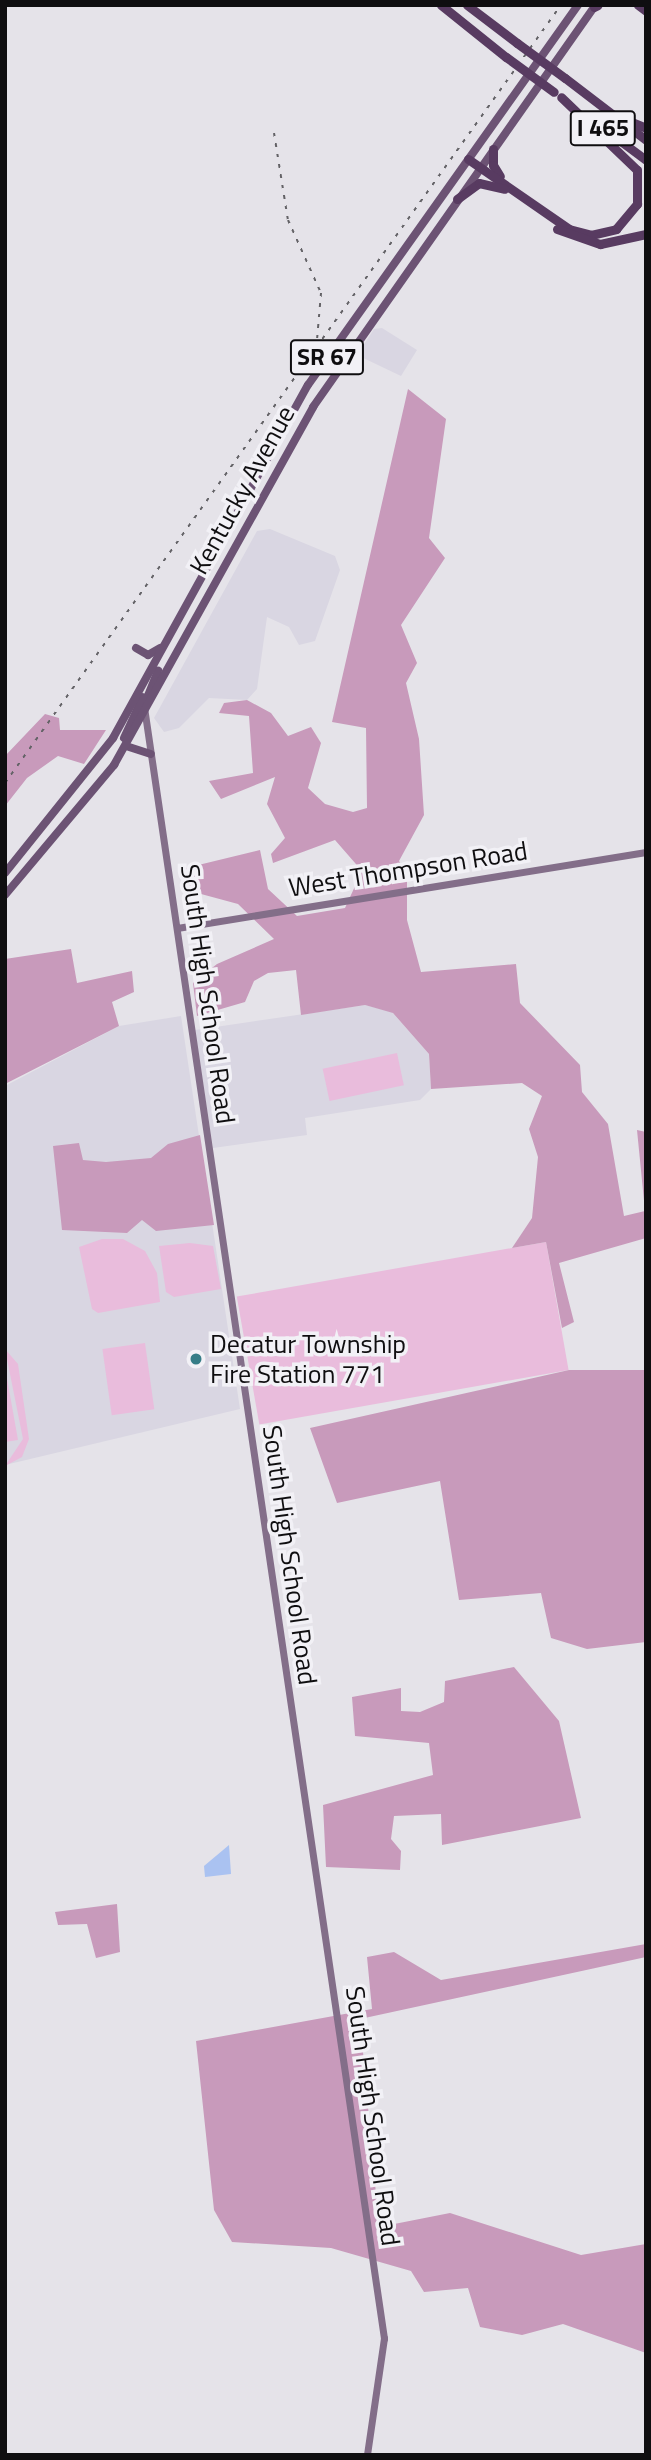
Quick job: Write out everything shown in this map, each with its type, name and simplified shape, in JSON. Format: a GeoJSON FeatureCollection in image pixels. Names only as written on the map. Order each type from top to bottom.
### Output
{"type":"FeatureCollection","features":[{"type":"Feature","properties":{"kind":"highway","name":"I 465"},"geometry":{"type":"LineString","coordinates":[[441,5],[506,57],[646,160]]}},
{"type":"Feature","properties":{"kind":"highway","name":"I 465"},"geometry":{"type":"LineString","coordinates":[[467,5],[646,140]]}},
{"type":"Feature","properties":{"kind":"highway"},"geometry":{"type":"LineString","coordinates":[[638,5],[646,11]]}},
{"type":"Feature","properties":{"kind":"highway"},"geometry":{"type":"LineString","coordinates":[[479,168],[583,234],[608,232],[634,211],[640,186],[633,163],[558,95]]}},
{"type":"Feature","properties":{"kind":"highway"},"geometry":{"type":"LineString","coordinates":[[604,108],[646,128]]}},
{"type":"Feature","properties":{"kind":"highway"},"geometry":{"type":"LineString","coordinates":[[493,149],[493,167],[509,186]]}},
{"type":"Feature","properties":{"kind":"highway"},"geometry":{"type":"LineString","coordinates":[[468,159],[496,184],[581,241],[607,244],[646,234]]}},
{"type":"Feature","properties":{"kind":"highway","name":"SR 67"},"geometry":{"type":"LineString","coordinates":[[457,199],[479,183],[496,184]]}},
{"type":"Feature","properties":{"kind":"main road","name":"Kentucky Avenue"},"geometry":{"type":"LineString","coordinates":[[5,873],[79,788],[142,694],[167,641],[300,397],[578,5]]}},
{"type":"Feature","properties":{"kind":"main road","name":"Kentucky Avenue"},"geometry":{"type":"LineString","coordinates":[[5,895],[93,796],[126,746],[292,441],[457,199],[596,6]]}},
{"type":"Feature","properties":{"kind":"main road"},"geometry":{"type":"LineString","coordinates":[[145,711],[175,626]]}},
{"type":"Feature","properties":{"kind":"main road"},"geometry":{"type":"LineString","coordinates":[[136,648],[150,654],[167,641]]}},
{"type":"Feature","properties":{"kind":"main road"},"geometry":{"type":"LineString","coordinates":[[93,796],[142,694]]}},
{"type":"Feature","properties":{"kind":"main road","name":"South High School Road"},"geometry":{"type":"LineString","coordinates":[[142,694],[384,2338],[381,2385],[367,2455]]}},
{"type":"Feature","properties":{"kind":"main road"},"geometry":{"type":"LineString","coordinates":[[126,746],[151,754]]}},
{"type":"Feature","properties":{"kind":"main road","name":"West Thompson Road"},"geometry":{"type":"LineString","coordinates":[[177,928],[646,852]]}},
{"type":"Feature","properties":{"kind":"shaded area"},"geometry":{"type":"Polygon","coordinates":[[[382,328],[417,350],[401,376],[357,355],[374,329],[382,328]]]}},
{"type":"Feature","properties":{"kind":"shaded area"},"geometry":{"type":"Polygon","coordinates":[[[408,389],[446,419],[429,538],[445,558],[401,625],[417,663],[406,683],[419,739],[424,815],[399,861],[407,874],[407,920],[421,972],[516,964],[520,1003],[580,1065],[582,1092],[608,1124],[624,1216],[645,1211],[637,1130],[646,1132],[646,1238],[559,1263],[574,1322],[562,1328],[546,1242],[512,1248],[532,1218],[538,1157],[529,1129],[542,1096],[522,1083],[431,1089],[429,1054],[393,1013],[365,1005],[301,1015],[296,970],[268,973],[254,981],[245,1002],[197,1016],[193,983],[217,964],[274,939],[238,904],[190,891],[186,868],[260,850],[268,889],[297,916],[345,908],[362,871],[335,840],[273,863],[271,854],[285,838],[267,804],[275,777],[221,799],[209,781],[253,773],[249,716],[219,713],[224,703],[247,700],[271,713],[288,736],[311,727],[321,743],[308,788],[325,804],[353,812],[367,808],[366,728],[332,722],[408,389]]]}},
{"type":"Feature","properties":{"kind":"shaded area"},"geometry":{"type":"Polygon","coordinates":[[[270,529],[335,556],[340,570],[315,641],[299,645],[289,627],[267,617],[257,689],[247,700],[209,698],[179,728],[164,732],[154,718],[257,531],[270,529]]]}},
{"type":"Feature","properties":{"kind":"shaded area"},"geometry":{"type":"Polygon","coordinates":[[[45,714],[59,718],[60,730],[106,730],[84,764],[58,756],[27,778],[5,806],[5,756],[45,714]]]}},
{"type":"Feature","properties":{"kind":"shaded area"},"geometry":{"type":"Polygon","coordinates":[[[71,949],[77,983],[132,971],[134,992],[112,1002],[119,1026],[5,1084],[5,959],[71,949]]]}},
{"type":"Feature","properties":{"kind":"shaded area"},"geometry":{"type":"Polygon","coordinates":[[[365,1005],[392,1012],[429,1054],[431,1089],[420,1100],[305,1118],[307,1135],[213,1148],[195,1030],[365,1005]]]}},
{"type":"Feature","properties":{"kind":"shaded area"},"geometry":{"type":"Polygon","coordinates":[[[181,1016],[240,1409],[5,1465],[5,1086],[119,1026],[181,1016]]]}},
{"type":"Feature","properties":{"kind":"shaded area"},"geometry":{"type":"Polygon","coordinates":[[[397,1053],[404,1085],[330,1101],[323,1069],[397,1053]]]}},
{"type":"Feature","properties":{"kind":"shaded area"},"geometry":{"type":"Polygon","coordinates":[[[200,1135],[214,1225],[156,1231],[142,1220],[127,1233],[62,1230],[53,1146],[79,1143],[83,1160],[106,1162],[151,1158],[168,1144],[200,1135]]]}},
{"type":"Feature","properties":{"kind":"shaded area"},"geometry":{"type":"Polygon","coordinates":[[[102,1239],[123,1239],[145,1251],[157,1273],[160,1302],[98,1313],[92,1309],[79,1247],[102,1239]]]}},
{"type":"Feature","properties":{"kind":"shaded area"},"geometry":{"type":"Polygon","coordinates":[[[546,1242],[569,1370],[259,1425],[237,1297],[546,1242]]]}},
{"type":"Feature","properties":{"kind":"shaded area"},"geometry":{"type":"Polygon","coordinates":[[[190,1243],[213,1246],[221,1289],[174,1297],[166,1292],[159,1246],[190,1243]]]}},
{"type":"Feature","properties":{"kind":"shaded area"},"geometry":{"type":"Polygon","coordinates":[[[145,1343],[154,1409],[112,1415],[102,1349],[145,1343]]]}},
{"type":"Feature","properties":{"kind":"shaded area"},"geometry":{"type":"Polygon","coordinates":[[[5,1349],[18,1364],[29,1439],[22,1457],[5,1466],[23,1439],[5,1349]]]}},
{"type":"Feature","properties":{"kind":"shaded area"},"geometry":{"type":"Polygon","coordinates":[[[5,1367],[18,1440],[5,1442],[5,1367]]]}},
{"type":"Feature","properties":{"kind":"shaded area"},"geometry":{"type":"Polygon","coordinates":[[[569,1370],[646,1370],[646,1642],[587,1649],[551,1638],[541,1593],[459,1600],[440,1481],[337,1503],[310,1428],[569,1370]]]}},
{"type":"Feature","properties":{"kind":"shaded area"},"geometry":{"type":"Polygon","coordinates":[[[514,1667],[559,1721],[581,1818],[442,1845],[441,1814],[394,1816],[391,1839],[401,1851],[400,1870],[326,1867],[323,1805],[433,1775],[429,1743],[355,1736],[352,1697],[401,1688],[401,1711],[420,1712],[444,1702],[445,1681],[514,1667]]]}},
{"type":"Feature","properties":{"kind":"shaded area"},"geometry":{"type":"Polygon","coordinates":[[[117,1904],[120,1952],[96,1958],[87,1924],[58,1925],[55,1912],[117,1904]]]}},
{"type":"Feature","properties":{"kind":"shaded area"},"geometry":{"type":"Polygon","coordinates":[[[646,1944],[646,1957],[360,2019],[379,2227],[450,2213],[581,2255],[646,2244],[646,2353],[563,2324],[522,2335],[480,2327],[468,2288],[424,2292],[411,2271],[331,2248],[232,2242],[214,2210],[196,2041],[372,2009],[367,1957],[394,1952],[441,1980],[646,1944]]]}},
{"type":"Feature","properties":{"kind":"water"},"geometry":{"type":"Polygon","coordinates":[[[229,1845],[231,1874],[205,1877],[204,1866],[229,1845]]]}},
{"type":"Feature","properties":{"kind":"railway"},"geometry":{"type":"LineString","coordinates":[[5,783],[561,5]]}},
{"type":"Feature","properties":{"kind":"railway"},"geometry":{"type":"LineString","coordinates":[[274,133],[288,220],[321,293],[317,340]]}},
{"type":"Feature","properties":{"kind":"place","name":"Decatur Township Fire Station 771"},"geometry":{"type":"Point","coordinates":[196,1359]}}]}
